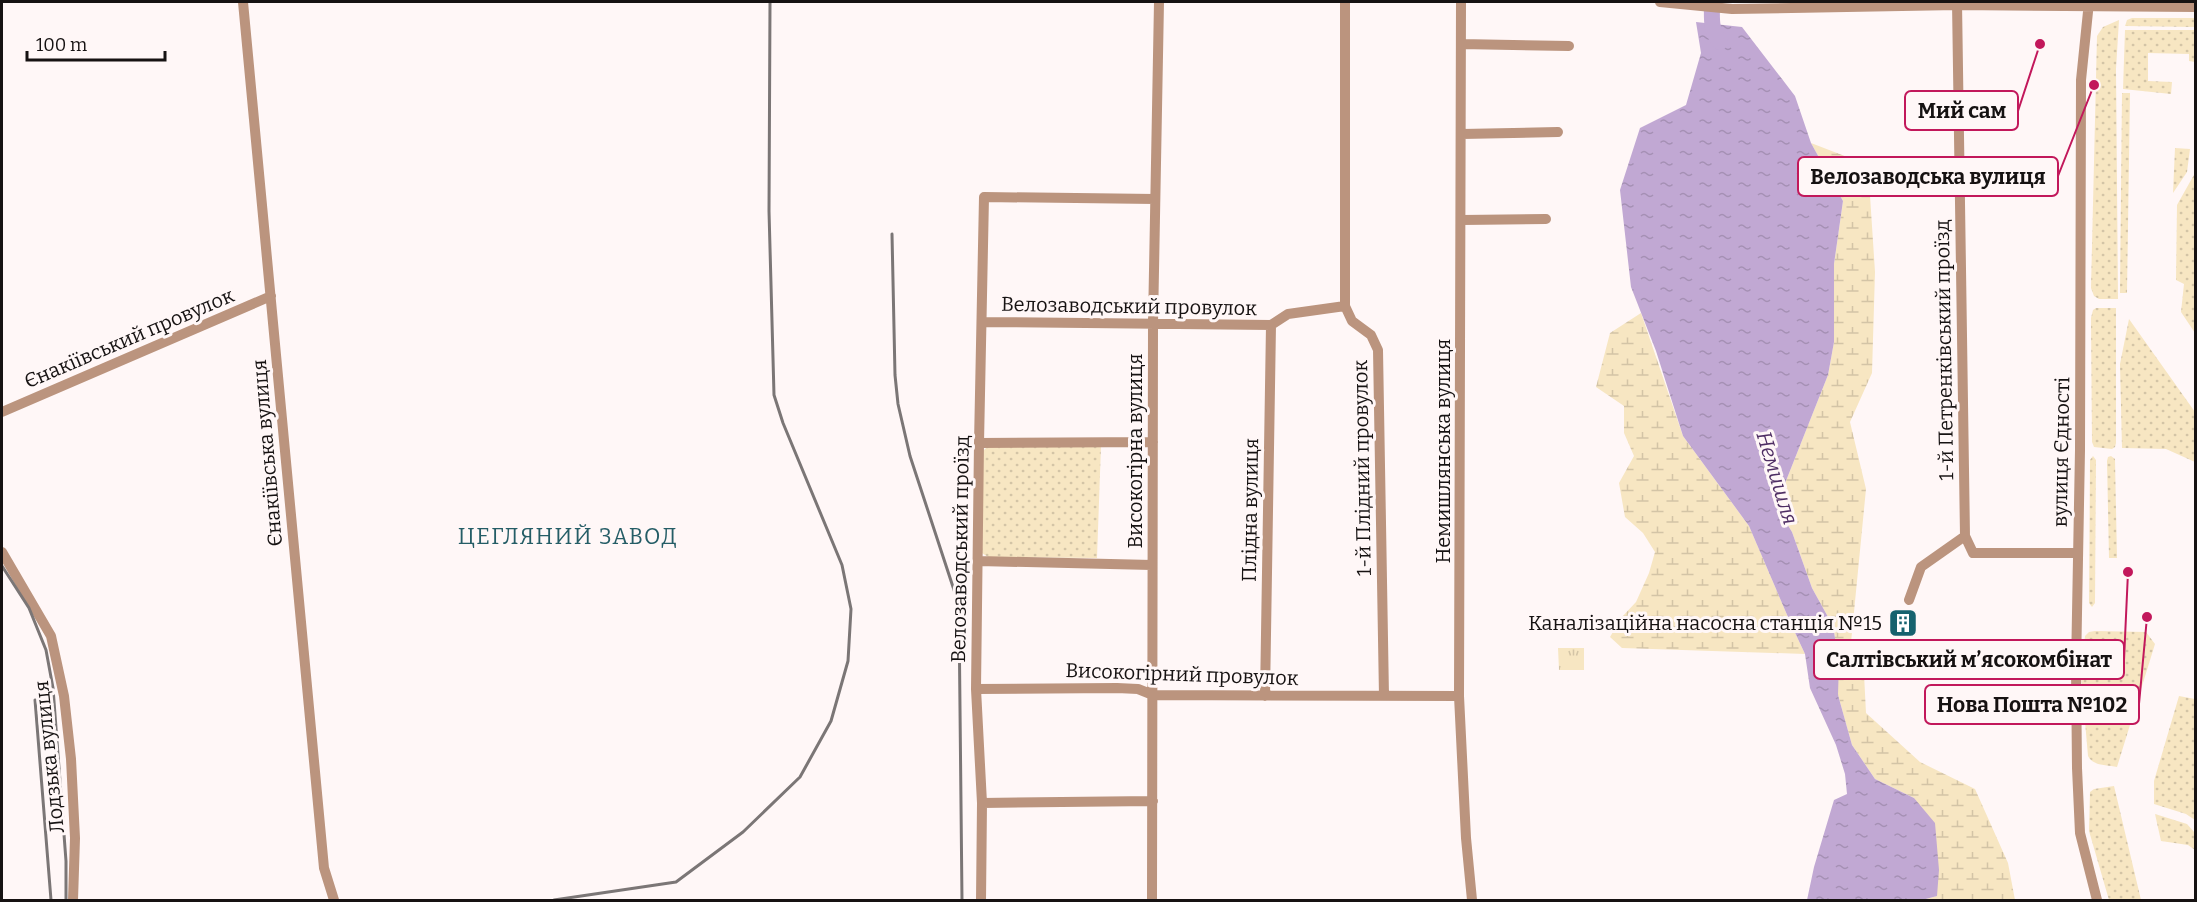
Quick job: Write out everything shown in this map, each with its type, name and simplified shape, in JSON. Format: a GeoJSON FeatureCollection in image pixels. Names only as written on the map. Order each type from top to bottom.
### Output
{"type":"FeatureCollection","features":[{"type":"Feature","properties":{"kind":"street","name":"Єнакіївська вулиця"},"geometry":{"type":"LineString","coordinates":[[243,2],[324,868],[334,900]]}},
{"type":"Feature","properties":{"kind":"street","name":"Високогірна вулиця"},"geometry":{"type":"LineString","coordinates":[[1152,900],[1153,324],[1159,2]]}},
{"type":"Feature","properties":{"kind":"street"},"geometry":{"type":"LineString","coordinates":[[1345,2],[1345,306]]}},
{"type":"Feature","properties":{"kind":"street","name":"Немишлянська вулиця"},"geometry":{"type":"LineString","coordinates":[[1461,2],[1459,696],[1466,838],[1472,900]]}},
{"type":"Feature","properties":{"kind":"street"},"geometry":{"type":"LineString","coordinates":[[1660,2],[1732,9],[1957,3],[2196,7]]}},
{"type":"Feature","properties":{"kind":"street","name":"1-й Петренківський проїзд"},"geometry":{"type":"LineString","coordinates":[[1957,3],[1965,536]]}},
{"type":"Feature","properties":{"kind":"street","name":"вулиця Єдності"},"geometry":{"type":"LineString","coordinates":[[2089,4],[2081,80],[2076,668],[2080,833],[2097,900]]}},
{"type":"Feature","properties":{"kind":"street"},"geometry":{"type":"LineString","coordinates":[[1461,44],[1569,46]]}},
{"type":"Feature","properties":{"kind":"street"},"geometry":{"type":"LineString","coordinates":[[1462,134],[1558,132]]}},
{"type":"Feature","properties":{"kind":"street","name":"Велозаводський проїзд"},"geometry":{"type":"LineString","coordinates":[[981,900],[982,803],[976,689],[984,197],[1155,200]]}},
{"type":"Feature","properties":{"kind":"street"},"geometry":{"type":"LineString","coordinates":[[1462,220],[1546,219]]}},
{"type":"Feature","properties":{"kind":"street","name":"Єнакіївський провулок"},"geometry":{"type":"LineString","coordinates":[[2,412],[271,296]]}},
{"type":"Feature","properties":{"kind":"street","name":"Велозаводський провулок"},"geometry":{"type":"LineString","coordinates":[[982,322],[1271,326],[1288,314],[1345,306]]}},
{"type":"Feature","properties":{"kind":"street","name":"1-й Плідний провулок"},"geometry":{"type":"LineString","coordinates":[[1345,306],[1352,321],[1371,335],[1378,350],[1384,696]]}},
{"type":"Feature","properties":{"kind":"street","name":"Плідна вулиця"},"geometry":{"type":"LineString","coordinates":[[1265,696],[1271,326]]}},
{"type":"Feature","properties":{"kind":"street"},"geometry":{"type":"LineString","coordinates":[[979,443],[1153,442]]}},
{"type":"Feature","properties":{"kind":"street"},"geometry":{"type":"LineString","coordinates":[[1909,600],[1921,567],[1965,536],[1973,553],[2078,553]]}},
{"type":"Feature","properties":{"kind":"street","name":"Лодзька вулиця"},"geometry":{"type":"LineString","coordinates":[[2,552],[51,636],[64,696],[74,814],[73,900]]}},
{"type":"Feature","properties":{"kind":"street"},"geometry":{"type":"LineString","coordinates":[[979,561],[1152,565]]}},
{"type":"Feature","properties":{"kind":"street","name":"Високогірний провулок"},"geometry":{"type":"LineString","coordinates":[[976,689],[1117,688],[1138,689],[1153,695],[1459,696]]}},
{"type":"Feature","properties":{"kind":"street"},"geometry":{"type":"LineString","coordinates":[[982,803],[1153,801]]}},
{"type":"Feature","properties":{"kind":"green space"},"geometry":{"type":"Polygon","coordinates":[[[2132,18],[2195,18],[2195,27],[2125,26],[2127,20],[2132,18]]]}},
{"type":"Feature","properties":{"kind":"green space"},"geometry":{"type":"Polygon","coordinates":[[[2119,20],[2116,69],[2118,299],[2099,299],[2094,296],[2091,288],[2097,36],[2103,27],[2119,20]]]}},
{"type":"Feature","properties":{"kind":"green space"},"geometry":{"type":"Polygon","coordinates":[[[2125,30],[2195,30],[2195,62],[2189,61],[2189,54],[2148,53],[2148,81],[2172,82],[2171,94],[2123,89],[2125,30]]]}},
{"type":"Feature","properties":{"kind":"green space"},"geometry":{"type":"Polygon","coordinates":[[[2122,93],[2130,93],[2127,293],[2120,293],[2122,93]]]}},
{"type":"Feature","properties":{"kind":"green space"},"geometry":{"type":"Polygon","coordinates":[[[1811,143],[1868,165],[1875,272],[1872,373],[1850,422],[1866,489],[1849,663],[1839,662],[1833,626],[1812,588],[1792,532],[1776,506],[1828,375],[1834,342],[1834,264],[1843,201],[1811,143]]]}},
{"type":"Feature","properties":{"kind":"green space"},"geometry":{"type":"Polygon","coordinates":[[[2175,148],[2190,149],[2187,172],[2173,193],[2175,148]]]}},
{"type":"Feature","properties":{"kind":"green space"},"geometry":{"type":"Polygon","coordinates":[[[2195,173],[2195,333],[2181,312],[2184,284],[2176,280],[2177,205],[2195,173]]]}},
{"type":"Feature","properties":{"kind":"green space"},"geometry":{"type":"Polygon","coordinates":[[[2096,308],[2116,308],[2116,443],[2112,449],[2094,447],[2092,442],[2091,318],[2096,308]]]}},
{"type":"Feature","properties":{"kind":"green space"},"geometry":{"type":"Polygon","coordinates":[[[1641,313],[1683,436],[1749,526],[1805,654],[1622,648],[1610,637],[1621,618],[1636,602],[1649,573],[1655,552],[1643,533],[1625,517],[1619,483],[1634,456],[1624,433],[1624,406],[1596,387],[1610,333],[1641,313]]]}},
{"type":"Feature","properties":{"kind":"green space"},"geometry":{"type":"Polygon","coordinates":[[[2129,319],[2195,412],[2195,462],[2166,449],[2122,448],[2120,364],[2129,319]]]}},
{"type":"Feature","properties":{"kind":"green space"},"geometry":{"type":"Polygon","coordinates":[[[1101,446],[1097,558],[988,557],[982,553],[983,451],[987,447],[1101,446]]]}},
{"type":"Feature","properties":{"kind":"green space"},"geometry":{"type":"Polygon","coordinates":[[[2093,456],[2096,460],[2095,603],[2092,607],[2089,603],[2090,460],[2093,456]]]}},
{"type":"Feature","properties":{"kind":"green space"},"geometry":{"type":"Polygon","coordinates":[[[2111,456],[2115,459],[2117,558],[2109,558],[2107,461],[2111,456]]]}},
{"type":"Feature","properties":{"kind":"green space"},"geometry":{"type":"Polygon","coordinates":[[[2095,631],[2146,632],[2155,644],[2117,767],[2097,763],[2088,756],[2081,675],[2085,636],[2095,631]]]}},
{"type":"Feature","properties":{"kind":"green space"},"geometry":{"type":"Polygon","coordinates":[[[1558,648],[1584,648],[1584,670],[1559,670],[1558,648]]]}},
{"type":"Feature","properties":{"kind":"green space"},"geometry":{"type":"Polygon","coordinates":[[[1864,674],[1866,713],[1920,762],[1975,789],[2008,863],[2015,900],[1922,900],[1937,896],[1914,798],[1875,779],[1852,745],[1838,695],[1838,676],[1864,674]]]}},
{"type":"Feature","properties":{"kind":"green space"},"geometry":{"type":"Polygon","coordinates":[[[2179,696],[2195,699],[2195,820],[2186,814],[2154,804],[2154,781],[2179,696]]]}},
{"type":"Feature","properties":{"kind":"green space"},"geometry":{"type":"Polygon","coordinates":[[[2114,786],[2141,900],[2109,900],[2089,831],[2090,792],[2094,789],[2114,786]]]}},
{"type":"Feature","properties":{"kind":"green space"},"geometry":{"type":"Polygon","coordinates":[[[2155,814],[2187,824],[2195,833],[2195,850],[2188,845],[2161,841],[2155,814]]]}},
{"type":"Feature","properties":{"kind":"water"},"geometry":{"type":"Polygon","coordinates":[[[1696,22],[1742,27],[1795,96],[1811,143],[1843,201],[1834,264],[1834,342],[1828,375],[1776,506],[1792,532],[1812,588],[1833,626],[1839,662],[1838,695],[1852,745],[1875,779],[1914,798],[1935,823],[1939,870],[1937,896],[1922,900],[1807,900],[1814,867],[1834,800],[1847,794],[1845,774],[1836,745],[1810,688],[1805,654],[1749,526],[1683,436],[1656,351],[1631,287],[1620,190],[1640,128],[1686,105],[1701,53],[1696,22]]]}},
{"type":"Feature","properties":{"kind":"waterway","name":"Немишля"},"geometry":{"type":"LineString","coordinates":[[1712,2],[1713,28],[1720,42]]}},
{"type":"Feature","properties":{"kind":"railway"},"geometry":{"type":"LineString","coordinates":[[554,900],[676,882],[743,832],[800,777],[831,721],[848,661],[851,609],[842,565],[783,423],[774,395],[769,211],[770,2]]}},
{"type":"Feature","properties":{"kind":"railway"},"geometry":{"type":"LineString","coordinates":[[892,234],[895,375],[898,404],[910,456],[955,593],[959,612],[962,900]]}},
{"type":"Feature","properties":{"kind":"railway"},"geometry":{"type":"LineString","coordinates":[[2,566],[29,608],[46,650],[53,688],[66,861],[66,900]]}},
{"type":"Feature","properties":{"kind":"railway"},"geometry":{"type":"LineString","coordinates":[[35,700],[51,900]]}},
{"type":"Feature","properties":{"kind":"place","name":"Мий сам"},"geometry":{"type":"Point","coordinates":[2040,44]}},
{"type":"Feature","properties":{"kind":"place","name":"Велозаводська вулиця"},"geometry":{"type":"Point","coordinates":[2094,85]}},
{"type":"Feature","properties":{"kind":"place","name":"Салтівський мʼясокомбінат"},"geometry":{"type":"Point","coordinates":[2128,572]}},
{"type":"Feature","properties":{"kind":"place","name":"Нова Пошта №102"},"geometry":{"type":"Point","coordinates":[2147,617]}},
{"type":"Feature","properties":{"kind":"place","name":"Каналізаційна насосна станція №15"},"geometry":{"type":"Point","coordinates":[1903,623]}},
{"type":"Feature","properties":{"kind":"district","name":"ЦЕГЛЯНИЙ ЗАВОД"},"geometry":{"type":"Point","coordinates":[568,536]}}]}
